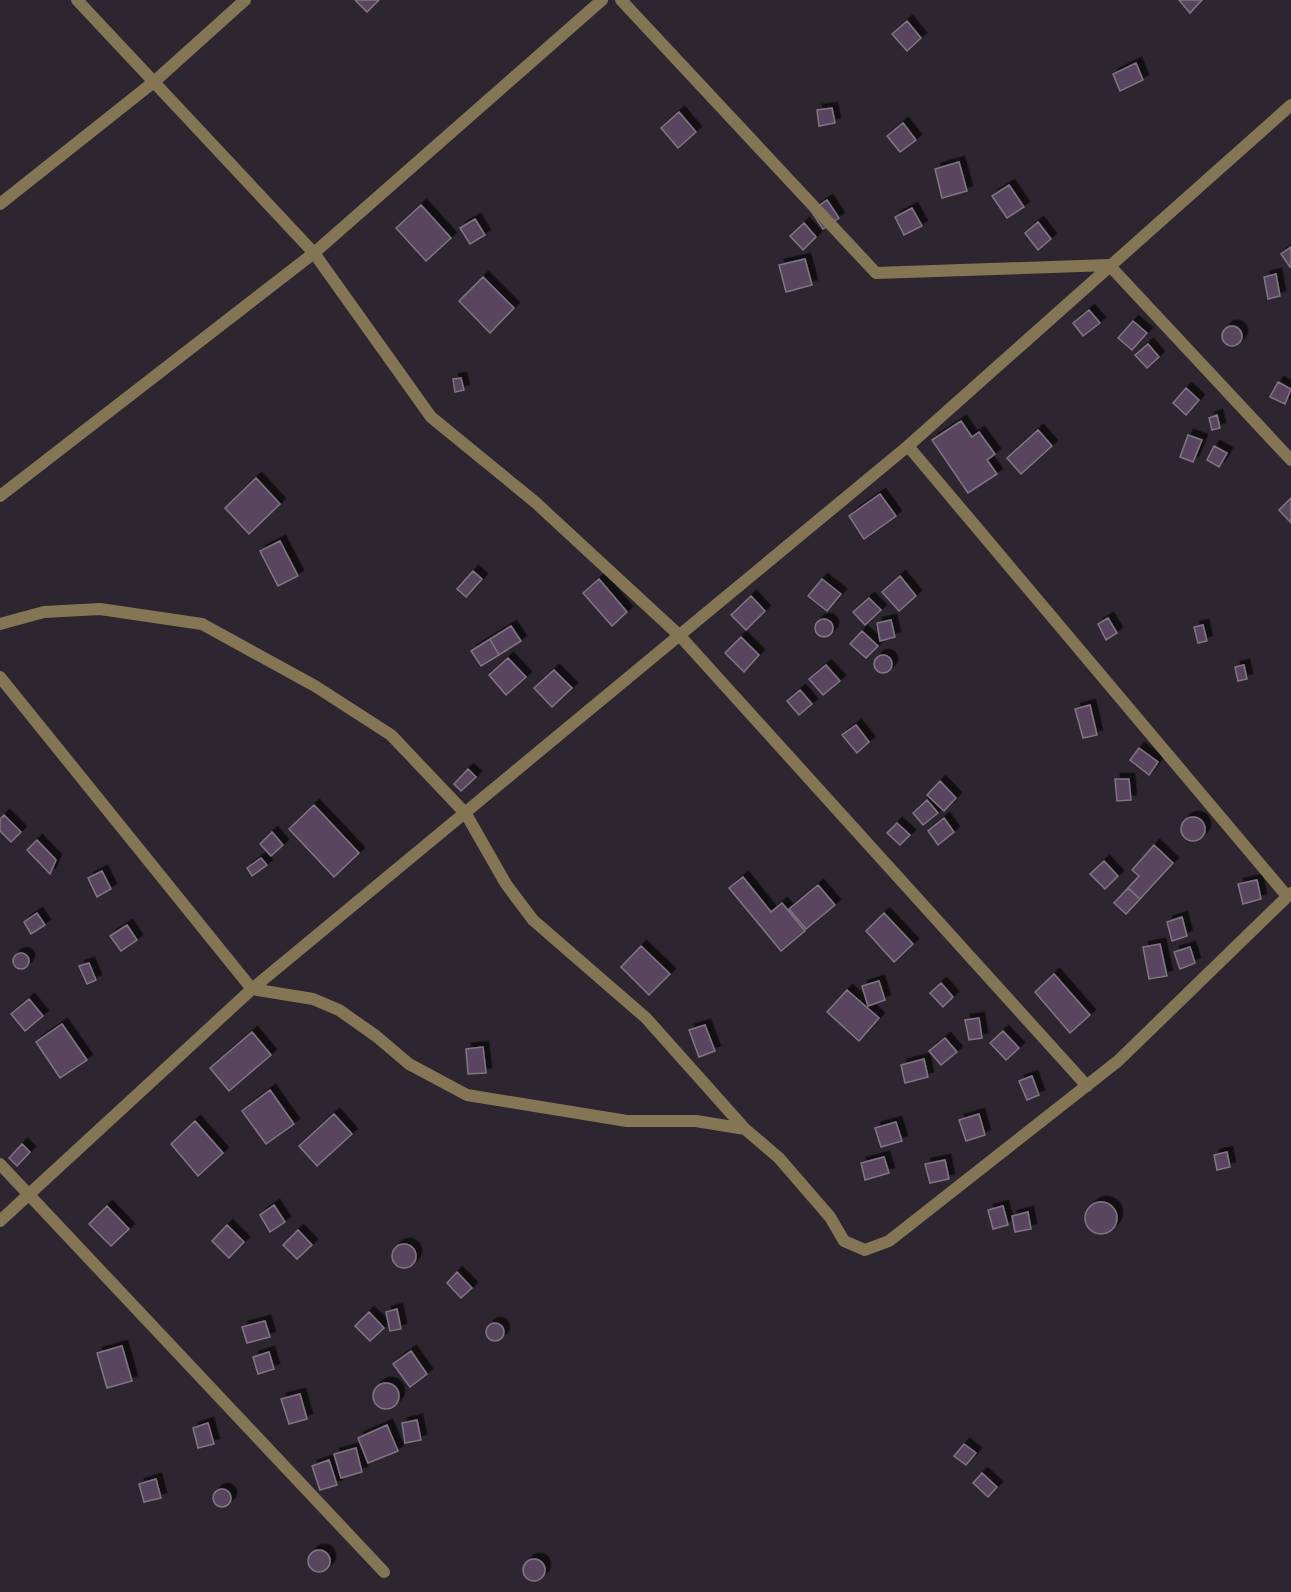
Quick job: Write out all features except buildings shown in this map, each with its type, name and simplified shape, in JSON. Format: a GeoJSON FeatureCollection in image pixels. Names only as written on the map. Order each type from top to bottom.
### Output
{"type":"FeatureCollection","features":[{"type":"Feature","properties":{"kind":"street"},"geometry":{"type":"LineString","coordinates":[[76,0],[155,81],[314,253],[431,417],[535,502],[680,636],[1088,1086]]}},
{"type":"Feature","properties":{"kind":"street"},"geometry":{"type":"LineString","coordinates":[[0,204],[155,81],[245,0]]}},
{"type":"Feature","properties":{"kind":"street"},"geometry":{"type":"LineString","coordinates":[[0,496],[314,253],[602,0]]}},
{"type":"Feature","properties":{"kind":"street"},"geometry":{"type":"LineString","coordinates":[[621,0],[876,273],[1109,265],[1291,460]]}},
{"type":"Feature","properties":{"kind":"street"},"geometry":{"type":"LineString","coordinates":[[0,1221],[30,1196],[252,989],[908,446],[1291,105]]}},
{"type":"Feature","properties":{"kind":"street"},"geometry":{"type":"LineString","coordinates":[[0,624],[44,612],[100,609],[202,624],[315,686],[391,735],[466,814],[506,884],[533,920],[646,1018],[745,1129],[779,1158],[830,1217],[844,1240],[865,1250],[889,1241],[1118,1061],[1289,894],[908,446]]}},
{"type":"Feature","properties":{"kind":"street"},"geometry":{"type":"LineString","coordinates":[[0,677],[252,989],[313,999],[339,1011],[376,1036],[409,1065],[467,1095],[627,1121],[696,1121],[745,1129]]}},
{"type":"Feature","properties":{"kind":"street"},"geometry":{"type":"LineString","coordinates":[[0,1164],[384,1572]]}}]}
